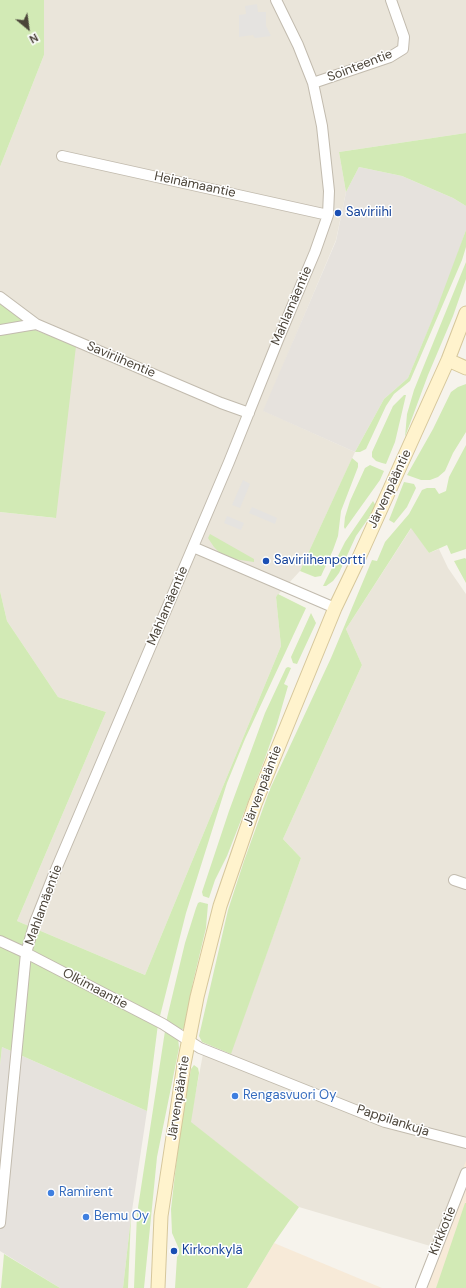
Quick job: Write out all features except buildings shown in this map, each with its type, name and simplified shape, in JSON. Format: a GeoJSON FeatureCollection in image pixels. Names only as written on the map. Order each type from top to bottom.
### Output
{"type":"FeatureCollection","features":[{"type":"Feature","properties":{"kind":"main road","name":"Järvenpääntie"},"geometry":{"type":"LineString","coordinates":[[158,1288],[161,1216],[184,1064],[197,997],[220,906],[250,818],[335,608],[448,360],[466,314]]}},
{"type":"Feature","properties":{"kind":"main road"},"geometry":{"type":"LineString","coordinates":[[448,360],[466,368]]}},
{"type":"Feature","properties":{"kind":"street","name":"Mahlamäentie"},"geometry":{"type":"LineString","coordinates":[[0,1223],[26,953],[35,922],[249,413],[315,252],[328,215],[329,191],[322,126],[314,83],[298,45],[276,0]]}},
{"type":"Feature","properties":{"kind":"street","name":"Sointeentie"},"geometry":{"type":"LineString","coordinates":[[314,83],[390,57],[403,49],[404,37],[391,0]]}},
{"type":"Feature","properties":{"kind":"street","name":"Heinämaantie"},"geometry":{"type":"LineString","coordinates":[[62,156],[328,215]]}},
{"type":"Feature","properties":{"kind":"street","name":"Saviriihentie"},"geometry":{"type":"LineString","coordinates":[[0,297],[36,324],[221,403],[249,413]]}},
{"type":"Feature","properties":{"kind":"street"},"geometry":{"type":"LineString","coordinates":[[0,330],[36,324]]}},
{"type":"Feature","properties":{"kind":"street"},"geometry":{"type":"LineString","coordinates":[[193,547],[335,608]]}},
{"type":"Feature","properties":{"kind":"street"},"geometry":{"type":"LineString","coordinates":[[454,880],[466,884]]}},
{"type":"Feature","properties":{"kind":"street","name":"Olkimaantie"},"geometry":{"type":"LineString","coordinates":[[0,941],[26,953],[175,1031],[188,1041]]}},
{"type":"Feature","properties":{"kind":"street","name":"Pappilankuja"},"geometry":{"type":"LineString","coordinates":[[188,1041],[200,1048],[385,1122],[466,1143]]}},
{"type":"Feature","properties":{"kind":"street","name":"Kirkkotie"},"geometry":{"type":"LineString","coordinates":[[420,1288],[466,1173]]}},
{"type":"Feature","properties":{"kind":"shaded area"},"geometry":{"type":"Polygon","coordinates":[[[44,0],[466,0],[466,133],[339,152],[346,192],[336,240],[264,411],[355,452],[300,571],[276,597],[281,646],[145,975],[17,921],[106,712],[58,697],[7,621],[0,591],[0,512],[55,518],[32,329],[0,299],[0,167],[44,55],[44,0]]]}},
{"type":"Feature","properties":{"kind":"shaded area"},"geometry":{"type":"Polygon","coordinates":[[[257,4],[258,12],[266,12],[266,26],[271,36],[255,38],[253,35],[239,37],[239,15],[246,14],[245,6],[257,4]]]}},
{"type":"Feature","properties":{"kind":"shaded area"},"geometry":{"type":"Polygon","coordinates":[[[359,167],[402,176],[453,198],[466,206],[466,230],[447,285],[408,378],[384,399],[355,452],[263,411],[336,241],[346,192],[359,167]]]}},
{"type":"Feature","properties":{"kind":"shaded area"},"geometry":{"type":"Polygon","coordinates":[[[243,480],[250,484],[240,508],[232,505],[243,480]]]}},
{"type":"Feature","properties":{"kind":"shaded area"},"geometry":{"type":"Polygon","coordinates":[[[252,507],[277,518],[275,524],[249,513],[252,507]]]}},
{"type":"Feature","properties":{"kind":"shaded area"},"geometry":{"type":"Polygon","coordinates":[[[227,516],[244,523],[241,530],[224,523],[227,516]]]}},
{"type":"Feature","properties":{"kind":"shaded area"},"geometry":{"type":"Polygon","coordinates":[[[412,527],[429,553],[439,549],[448,568],[466,594],[466,1170],[437,1248],[299,1207],[190,1122],[203,1054],[227,1063],[301,858],[283,839],[362,665],[346,629],[412,527]]]}},
{"type":"Feature","properties":{"kind":"shaded area"},"geometry":{"type":"Polygon","coordinates":[[[2,1047],[147,1111],[131,1217],[123,1288],[60,1288],[0,1251],[0,1065],[2,1047]]]}},
{"type":"Feature","properties":{"kind":"shaded area"},"geometry":{"type":"Polygon","coordinates":[[[466,1161],[466,1288],[415,1288],[466,1161]]]}},
{"type":"Feature","properties":{"kind":"shaded area"},"geometry":{"type":"Polygon","coordinates":[[[274,1243],[382,1288],[247,1288],[274,1243]]]}},
{"type":"Feature","properties":{"kind":"green space"},"geometry":{"type":"Polygon","coordinates":[[[0,0],[44,0],[44,55],[0,167],[0,0]]]}},
{"type":"Feature","properties":{"kind":"green space"},"geometry":{"type":"Polygon","coordinates":[[[466,133],[466,206],[453,198],[402,176],[359,167],[346,192],[339,152],[466,133]]]}},
{"type":"Feature","properties":{"kind":"green space"},"geometry":{"type":"Polygon","coordinates":[[[466,230],[466,247],[462,260],[410,381],[394,394],[386,406],[366,449],[360,452],[355,452],[384,399],[408,378],[437,308],[466,230]]]}},
{"type":"Feature","properties":{"kind":"green space"},"geometry":{"type":"Polygon","coordinates":[[[466,262],[466,279],[405,437],[407,414],[414,390],[466,262]]]}},
{"type":"Feature","properties":{"kind":"green space"},"geometry":{"type":"Polygon","coordinates":[[[0,299],[32,329],[76,346],[56,518],[0,512],[0,299]]]}},
{"type":"Feature","properties":{"kind":"green space"},"geometry":{"type":"Polygon","coordinates":[[[466,384],[466,432],[453,453],[445,471],[438,477],[430,480],[421,480],[407,475],[433,429],[451,392],[466,384]]]}},
{"type":"Feature","properties":{"kind":"green space"},"geometry":{"type":"Polygon","coordinates":[[[404,395],[406,395],[395,442],[386,464],[376,461],[372,457],[372,452],[393,406],[404,395]]]}},
{"type":"Feature","properties":{"kind":"green space"},"geometry":{"type":"Polygon","coordinates":[[[466,445],[466,549],[451,554],[447,545],[429,553],[411,528],[346,629],[362,665],[283,839],[301,858],[231,1054],[202,1042],[199,1036],[228,910],[270,789],[331,658],[372,560],[377,561],[385,542],[409,514],[422,490],[427,488],[435,488],[439,494],[446,491],[449,477],[466,445]]]}},
{"type":"Feature","properties":{"kind":"green space"},"geometry":{"type":"Polygon","coordinates":[[[352,458],[358,463],[358,467],[341,511],[338,536],[321,576],[315,577],[300,571],[352,458]]]}},
{"type":"Feature","properties":{"kind":"green space"},"geometry":{"type":"Polygon","coordinates":[[[370,465],[384,471],[380,480],[345,529],[345,517],[350,501],[365,468],[370,465]]]}},
{"type":"Feature","properties":{"kind":"green space"},"geometry":{"type":"Polygon","coordinates":[[[404,482],[414,484],[416,488],[407,507],[394,523],[389,520],[404,482]]]}},
{"type":"Feature","properties":{"kind":"green space"},"geometry":{"type":"Polygon","coordinates":[[[373,501],[376,506],[356,536],[339,573],[333,581],[326,586],[323,586],[345,542],[373,501]]]}},
{"type":"Feature","properties":{"kind":"green space"},"geometry":{"type":"Polygon","coordinates":[[[210,534],[254,559],[254,562],[233,559],[220,553],[208,538],[210,534]]]}},
{"type":"Feature","properties":{"kind":"green space"},"geometry":{"type":"Polygon","coordinates":[[[466,559],[466,583],[454,561],[466,559]]]}},
{"type":"Feature","properties":{"kind":"green space"},"geometry":{"type":"Polygon","coordinates":[[[0,591],[7,621],[58,697],[106,712],[17,921],[145,975],[281,646],[276,597],[278,594],[306,608],[245,739],[227,783],[186,913],[158,1024],[147,1111],[2,1047],[0,1065],[0,591]]]}},
{"type":"Feature","properties":{"kind":"green space"},"geometry":{"type":"Polygon","coordinates":[[[311,613],[316,623],[297,664],[293,663],[291,657],[311,613]]]}},
{"type":"Feature","properties":{"kind":"green space"},"geometry":{"type":"Polygon","coordinates":[[[286,668],[291,668],[284,684],[288,686],[264,761],[209,898],[203,896],[202,892],[229,811],[265,713],[286,668]]]}},
{"type":"Feature","properties":{"kind":"green space"},"geometry":{"type":"Polygon","coordinates":[[[200,902],[208,904],[206,928],[184,1028],[181,1030],[167,1022],[167,1018],[185,943],[196,908],[200,902]]]}},
{"type":"Feature","properties":{"kind":"green space"},"geometry":{"type":"Polygon","coordinates":[[[165,1031],[178,1037],[179,1048],[157,1157],[144,1288],[134,1288],[137,1214],[165,1031]]]}},
{"type":"Feature","properties":{"kind":"green space"},"geometry":{"type":"Polygon","coordinates":[[[194,1065],[198,1068],[199,1073],[191,1122],[299,1207],[274,1243],[247,1288],[175,1288],[179,1249],[172,1233],[171,1209],[181,1122],[191,1069],[194,1065]]]}},
{"type":"Feature","properties":{"kind":"green space"},"geometry":{"type":"Polygon","coordinates":[[[465,1203],[466,1288],[436,1288],[465,1203]]]}},
{"type":"Feature","properties":{"kind":"green space"},"geometry":{"type":"Polygon","coordinates":[[[131,1217],[128,1288],[123,1288],[131,1217]]]}},
{"type":"Feature","properties":{"kind":"green space"},"geometry":{"type":"Polygon","coordinates":[[[4,1254],[60,1288],[1,1288],[4,1254]]]}},
{"type":"Feature","properties":{"kind":"place","name":"Saviriihi"},"geometry":{"type":"Point","coordinates":[338,213]}},
{"type":"Feature","properties":{"kind":"place","name":"Saviriihenportti"},"geometry":{"type":"Point","coordinates":[266,561]}},
{"type":"Feature","properties":{"kind":"place","name":"Rengasvuori Oy"},"geometry":{"type":"Point","coordinates":[235,1096]}},
{"type":"Feature","properties":{"kind":"place","name":"Ramirent"},"geometry":{"type":"Point","coordinates":[51,1193]}},
{"type":"Feature","properties":{"kind":"place","name":"Bemu Oy"},"geometry":{"type":"Point","coordinates":[86,1217]}},
{"type":"Feature","properties":{"kind":"place","name":"Kirkonkylä"},"geometry":{"type":"Point","coordinates":[174,1251]}}]}
